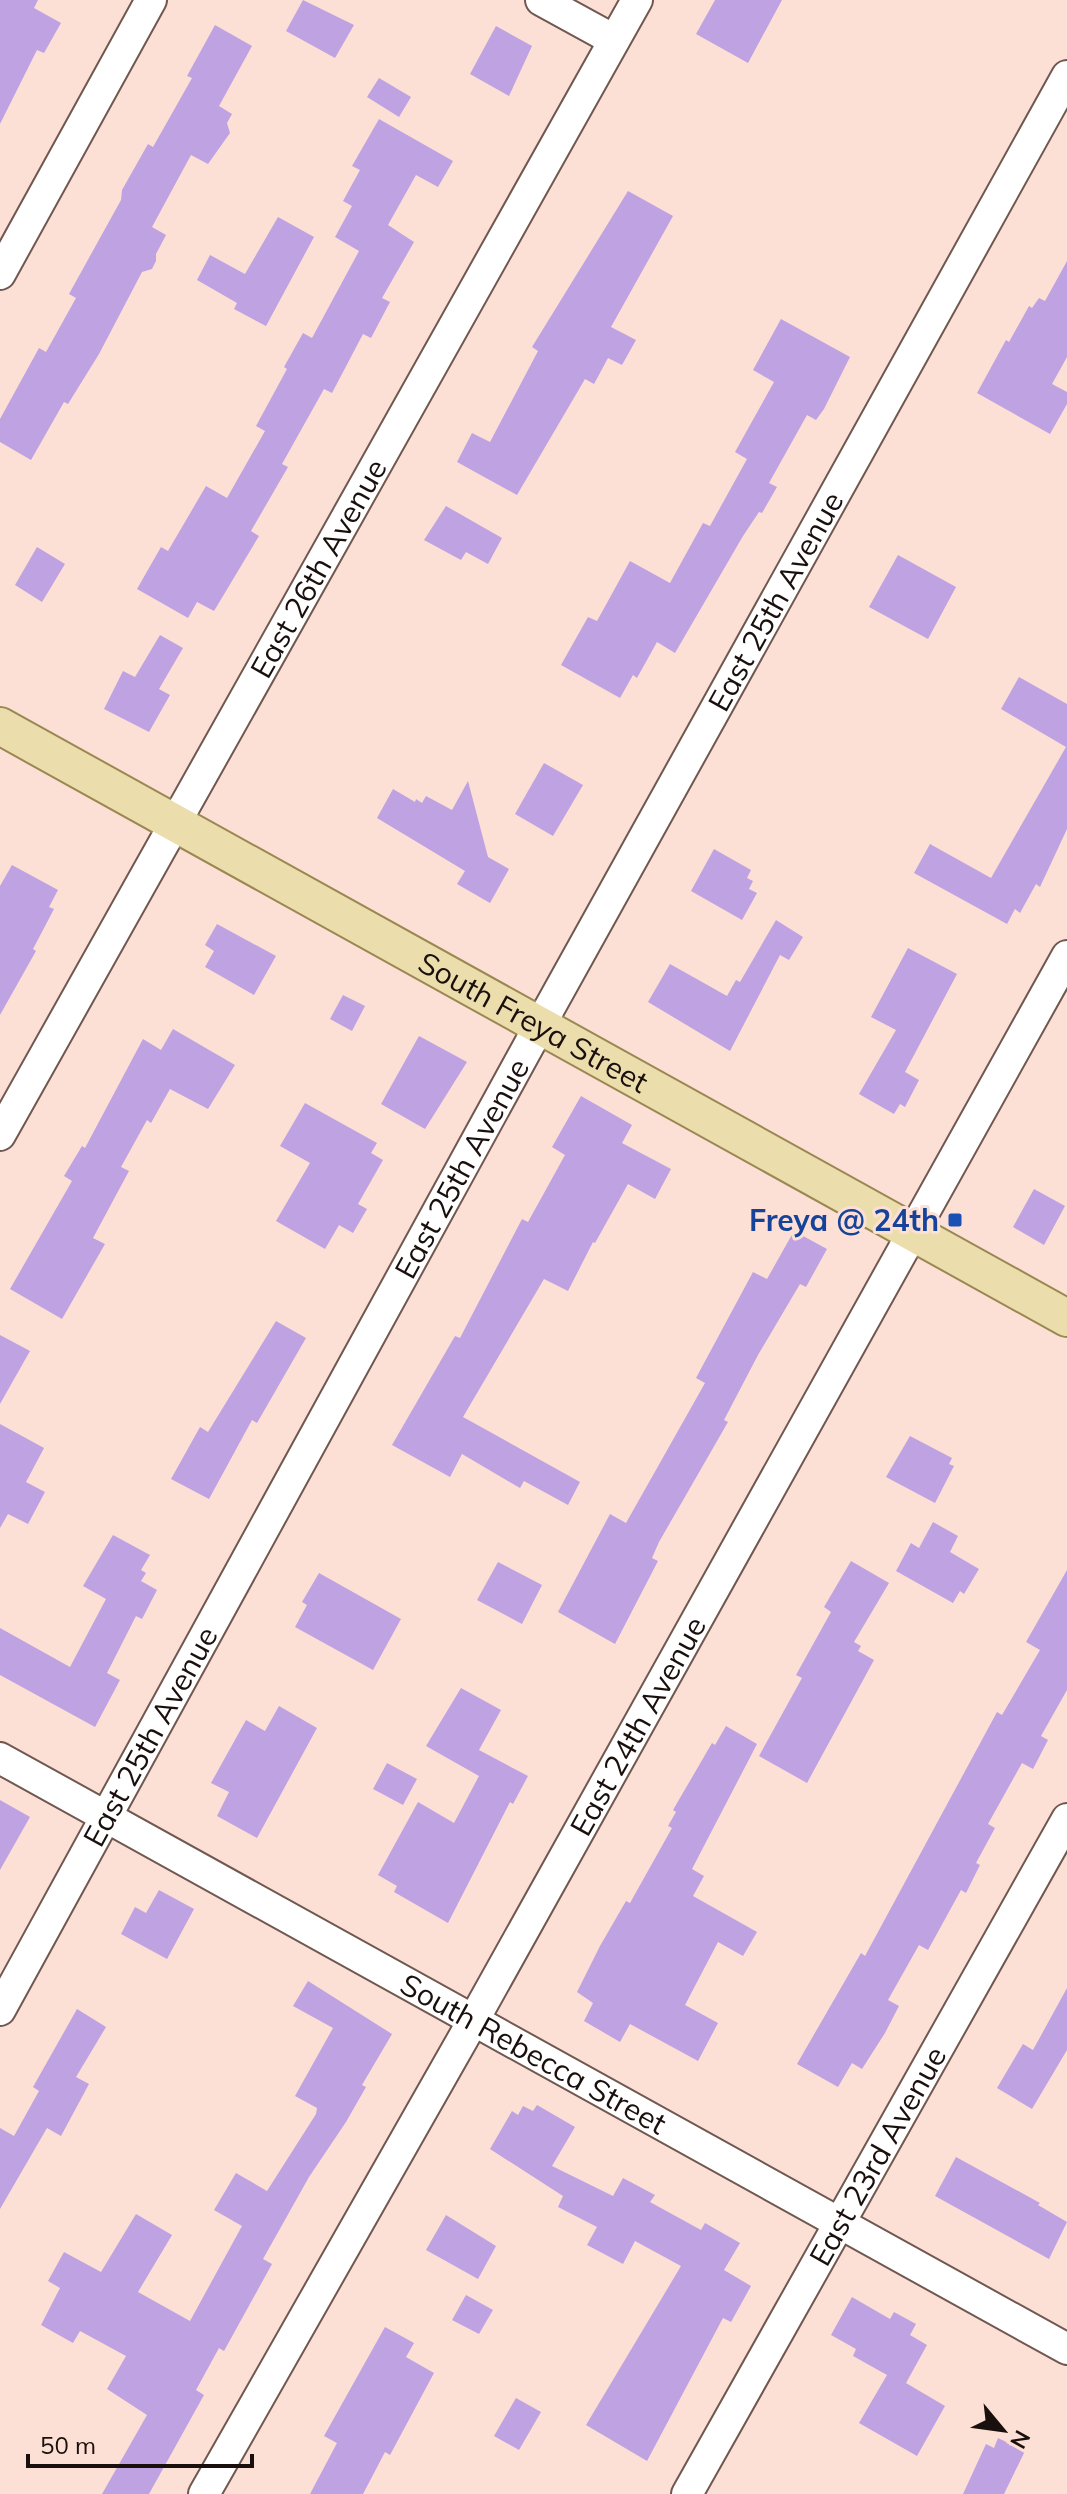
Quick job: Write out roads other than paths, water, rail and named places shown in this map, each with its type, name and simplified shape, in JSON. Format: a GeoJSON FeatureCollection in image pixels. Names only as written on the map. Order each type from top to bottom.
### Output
{"type":"FeatureCollection","features":[{"type":"Feature","properties":{"kind":"main road","name":"South Freya Street"},"geometry":{"type":"LineString","coordinates":[[0,726],[1067,1318]]}},
{"type":"Feature","properties":{"kind":"street"},"geometry":{"type":"LineString","coordinates":[[0,274],[151,0]]}},
{"type":"Feature","properties":{"kind":"street"},"geometry":{"type":"LineString","coordinates":[[541,0],[614,40]]}},
{"type":"Feature","properties":{"kind":"street","name":"East 26th Avenue"},"geometry":{"type":"LineString","coordinates":[[0,1135],[172,822],[637,0]]}},
{"type":"Feature","properties":{"kind":"street","name":"East 25th Avenue"},"geometry":{"type":"LineString","coordinates":[[0,2010],[540,1025],[1067,76]]}},
{"type":"Feature","properties":{"kind":"street","name":"East 24th Avenue"},"geometry":{"type":"LineString","coordinates":[[204,2494],[473,2021],[1067,956]]}},
{"type":"Feature","properties":{"kind":"street","name":"South Rebecca Street"},"geometry":{"type":"LineString","coordinates":[[0,1758],[841,2221],[1067,2349]]}},
{"type":"Feature","properties":{"kind":"street","name":"East 23rd Avenue"},"geometry":{"type":"LineString","coordinates":[[687,2494],[1067,1819]]}},
{"type":"Feature","properties":{"kind":"place","name":"Freya @ 24th"},"geometry":{"type":"Point","coordinates":[955,1220]}}]}
